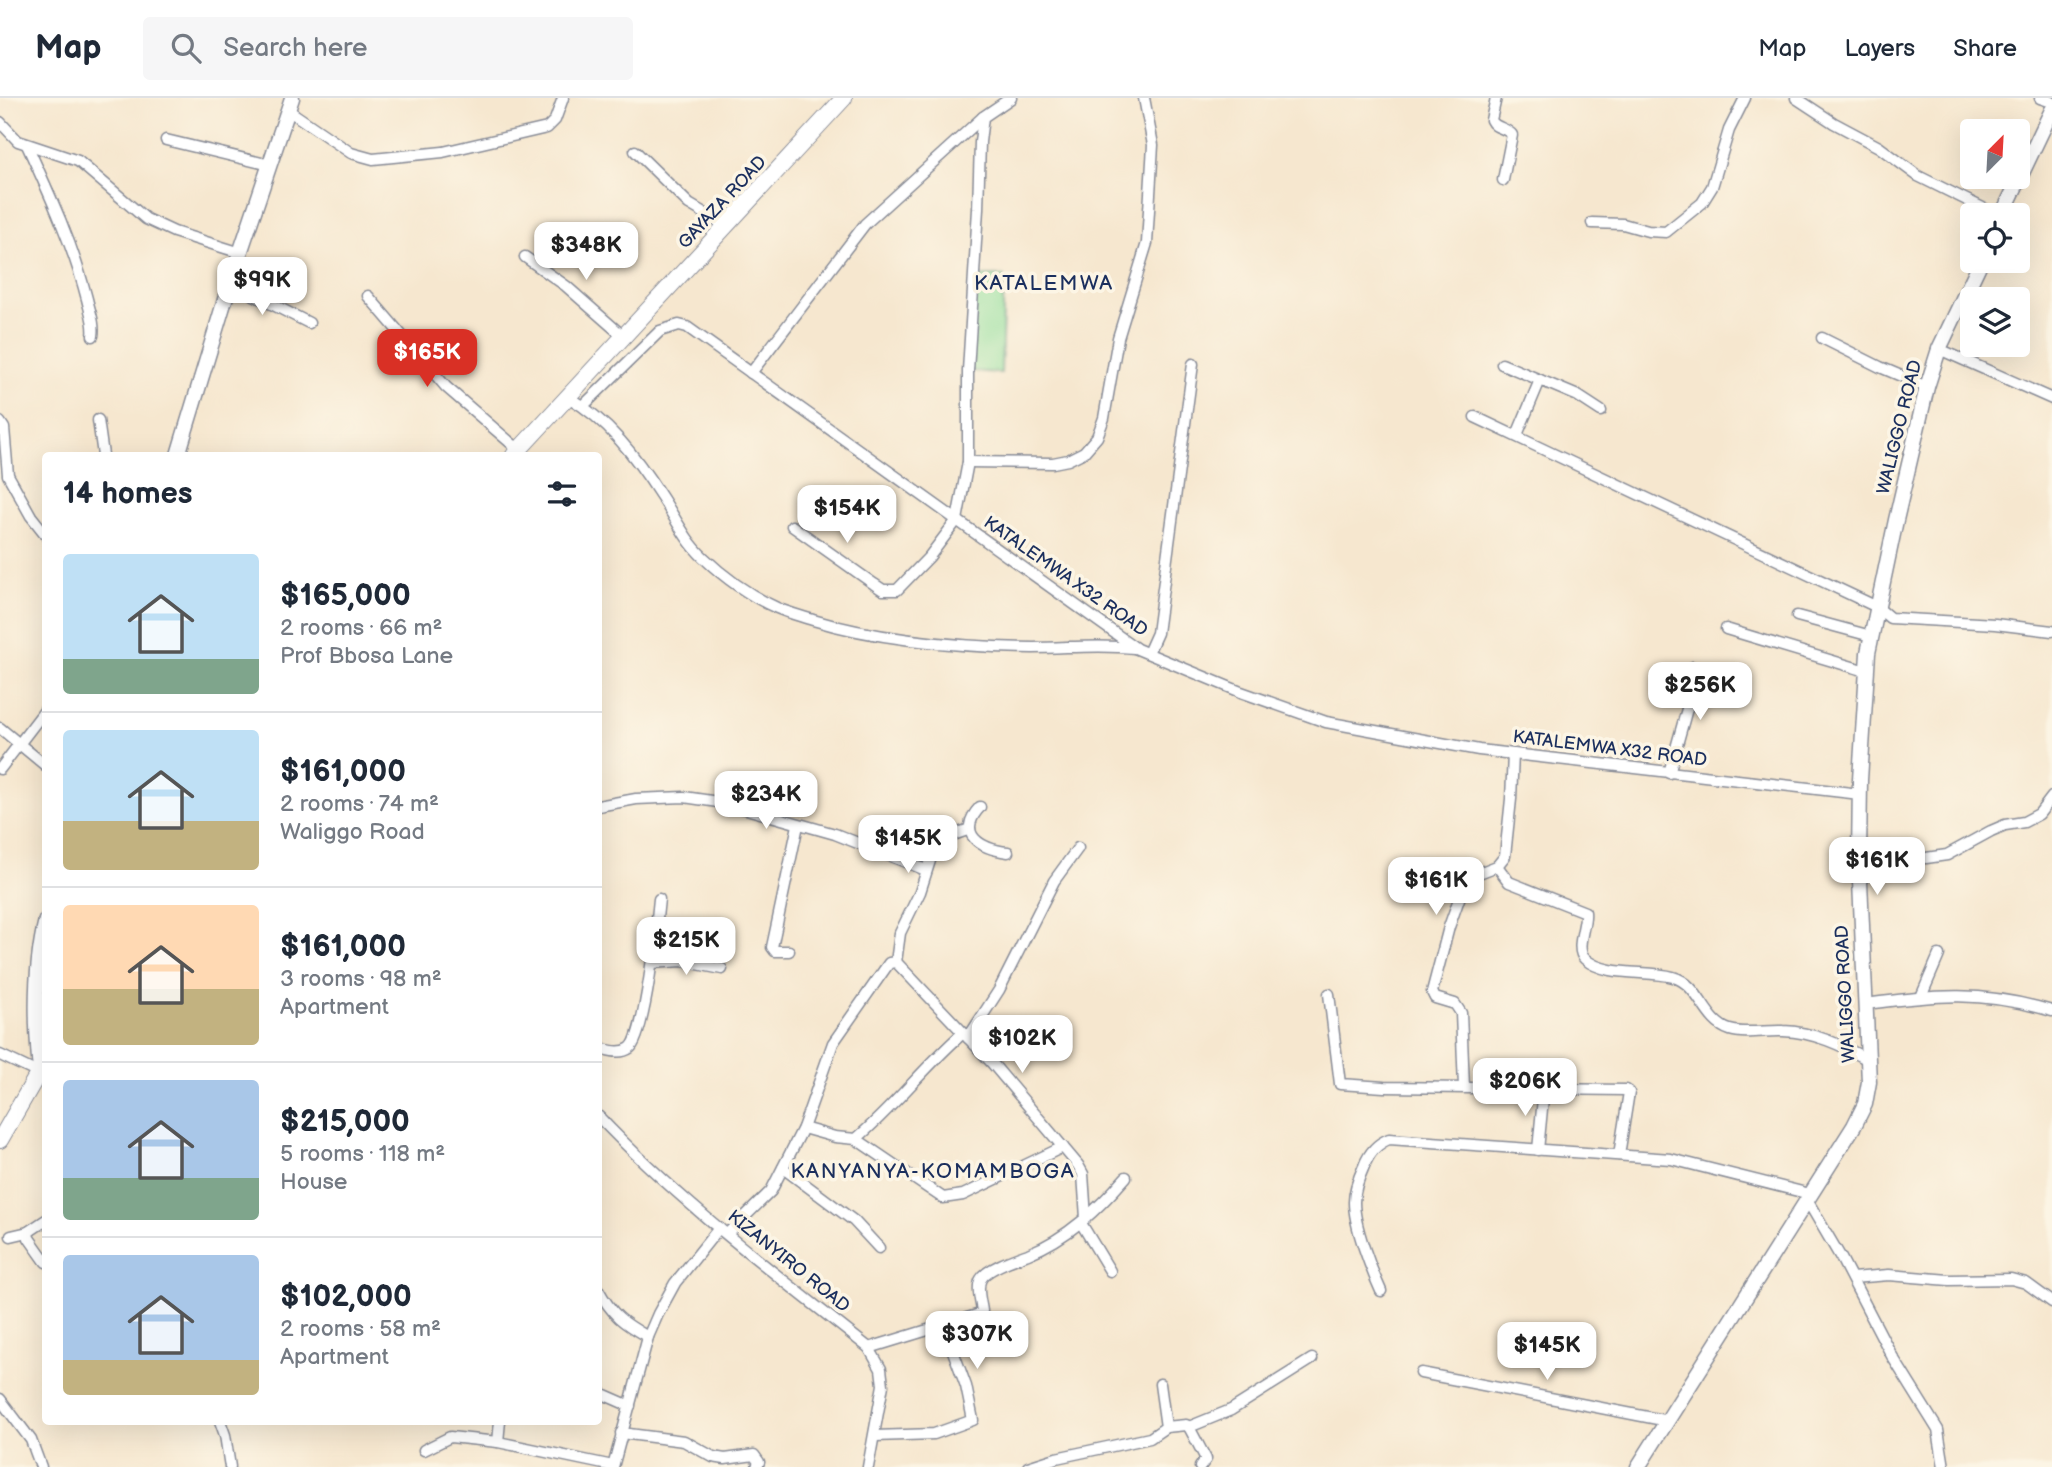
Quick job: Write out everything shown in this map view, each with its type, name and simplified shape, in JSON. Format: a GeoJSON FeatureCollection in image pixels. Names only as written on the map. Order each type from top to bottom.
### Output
{"type":"FeatureCollection","features":[{"type":"Feature","properties":{"kind":"main road","name":"GAYAZA ROAD"},"geometry":{"type":"LineString","coordinates":[[517,452],[844,98]]}},
{"type":"Feature","properties":{"kind":"main road"},"geometry":{"type":"LineString","coordinates":[[0,1140],[41,1068]]}},
{"type":"Feature","properties":{"kind":"street"},"geometry":{"type":"LineString","coordinates":[[179,452],[230,283],[290,104],[351,153],[373,159],[443,152],[547,128],[555,120],[563,98]]}},
{"type":"Feature","properties":{"kind":"street"},"geometry":{"type":"LineString","coordinates":[[751,373],[865,224],[983,117],[1011,98]]}},
{"type":"Feature","properties":{"kind":"street"},"geometry":{"type":"LineString","coordinates":[[968,462],[1053,463],[1068,460],[1084,452],[1097,437],[1104,418],[1118,338],[1147,243],[1153,145],[1144,98]]}},
{"type":"Feature","properties":{"kind":"street"},"geometry":{"type":"LineString","coordinates":[[1496,98],[1492,124],[1512,135],[1503,180]]}},
{"type":"Feature","properties":{"kind":"street"},"geometry":{"type":"LineString","coordinates":[[1592,223],[1666,232],[1702,204],[1712,187],[1729,130],[1745,98]]}},
{"type":"Feature","properties":{"kind":"street"},"geometry":{"type":"LineString","coordinates":[[1796,98],[1834,123],[1879,147],[1918,176],[1973,203]]}},
{"type":"Feature","properties":{"kind":"street"},"geometry":{"type":"LineString","coordinates":[[2040,98],[2052,102]]}},
{"type":"Feature","properties":{"kind":"street"},"geometry":{"type":"LineString","coordinates":[[2008,203],[2048,130],[2052,110]]}},
{"type":"Feature","properties":{"kind":"street"},"geometry":{"type":"LineString","coordinates":[[792,526],[874,584],[891,592],[897,590],[929,557],[957,520],[968,462],[968,371],[978,209],[979,142],[983,117]]}},
{"type":"Feature","properties":{"kind":"street"},"geometry":{"type":"LineString","coordinates":[[0,122],[19,141],[27,145],[78,161],[146,219],[174,232],[241,253]]}},
{"type":"Feature","properties":{"kind":"street"},"geometry":{"type":"LineString","coordinates":[[166,140],[270,165]]}},
{"type":"Feature","properties":{"kind":"street"},"geometry":{"type":"LineString","coordinates":[[27,145],[55,208],[81,278],[94,326],[93,336]]}},
{"type":"Feature","properties":{"kind":"street"},"geometry":{"type":"LineString","coordinates":[[635,150],[688,204],[726,226]]}},
{"type":"Feature","properties":{"kind":"street"},"geometry":{"type":"LineString","coordinates":[[525,257],[566,286],[624,337]]}},
{"type":"Feature","properties":{"kind":"street","name":"WALIGGO ROAD"},"geometry":{"type":"LineString","coordinates":[[1638,1467],[1854,1126],[1865,1104],[1869,1082],[1859,859],[1866,671],[1877,607],[1927,387],[1939,349],[1974,273]]}},
{"type":"Feature","properties":{"kind":"street"},"geometry":{"type":"LineString","coordinates":[[230,283],[309,323]]}},
{"type":"Feature","properties":{"kind":"street"},"geometry":{"type":"LineString","coordinates":[[368,296],[446,387],[515,452]]}},
{"type":"Feature","properties":{"kind":"street","name":"KATALEMWA X32 ROAD"},"geometry":{"type":"LineString","coordinates":[[583,406],[650,339],[670,326],[679,325],[697,332],[1142,651],[1307,718],[1513,754],[1860,794]]}},
{"type":"Feature","properties":{"kind":"street"},"geometry":{"type":"LineString","coordinates":[[1822,338],[1927,387]]}},
{"type":"Feature","properties":{"kind":"street"},"geometry":{"type":"LineString","coordinates":[[1939,349],[2052,399]]}},
{"type":"Feature","properties":{"kind":"street"},"geometry":{"type":"LineString","coordinates":[[568,397],[601,419],[637,461],[698,552],[735,584],[780,610],[865,633],[970,646],[1117,646],[1142,651],[1157,633],[1193,364]]}},
{"type":"Feature","properties":{"kind":"street"},"geometry":{"type":"LineString","coordinates":[[1502,364],[1578,396],[1601,411]]}},
{"type":"Feature","properties":{"kind":"street"},"geometry":{"type":"LineString","coordinates":[[1517,435],[1539,380]]}},
{"type":"Feature","properties":{"kind":"street"},"geometry":{"type":"LineString","coordinates":[[1475,417],[1877,607],[1891,618],[1995,624],[2052,631]]}},
{"type":"Feature","properties":{"kind":"street"},"geometry":{"type":"LineString","coordinates":[[98,420],[103,452]]}},
{"type":"Feature","properties":{"kind":"street"},"geometry":{"type":"LineString","coordinates":[[0,422],[4,428],[4,475],[42,530]]}},
{"type":"Feature","properties":{"kind":"street"},"geometry":{"type":"LineString","coordinates":[[1797,616],[1871,636]]}},
{"type":"Feature","properties":{"kind":"street"},"geometry":{"type":"LineString","coordinates":[[1726,629],[1866,671]]}},
{"type":"Feature","properties":{"kind":"street"},"geometry":{"type":"LineString","coordinates":[[1669,773],[1695,678],[1693,667]]}},
{"type":"Feature","properties":{"kind":"street"},"geometry":{"type":"LineString","coordinates":[[0,769],[42,714]]}},
{"type":"Feature","properties":{"kind":"street"},"geometry":{"type":"LineString","coordinates":[[0,728],[42,763]]}},
{"type":"Feature","properties":{"kind":"street"},"geometry":{"type":"LineString","coordinates":[[1464,1087],[1461,1013],[1455,1004],[1435,998],[1432,992],[1462,888],[1471,876],[1497,866],[1505,856],[1513,754]]}},
{"type":"Feature","properties":{"kind":"street"},"geometry":{"type":"LineString","coordinates":[[602,805],[636,799],[684,797],[724,803],[859,842],[926,870]]}},
{"type":"Feature","properties":{"kind":"street"},"geometry":{"type":"LineString","coordinates":[[1859,859],[1947,855],[1991,831],[2005,825],[2024,822],[2039,814],[2052,797]]}},
{"type":"Feature","properties":{"kind":"street"},"geometry":{"type":"LineString","coordinates":[[980,807],[971,817],[970,829],[976,840],[983,846],[1008,852]]}},
{"type":"Feature","properties":{"kind":"street"},"geometry":{"type":"LineString","coordinates":[[789,951],[775,951],[772,947],[798,825]]}},
{"type":"Feature","properties":{"kind":"street"},"geometry":{"type":"LineString","coordinates":[[896,962],[900,933],[920,892],[934,845],[939,840],[970,829]]}},
{"type":"Feature","properties":{"kind":"street"},"geometry":{"type":"LineString","coordinates":[[856,1139],[873,1125],[941,1052],[965,1036],[999,990],[1054,881],[1077,848]]}},
{"type":"Feature","properties":{"kind":"street"},"geometry":{"type":"LineString","coordinates":[[1497,866],[1509,882],[1585,912],[1581,951],[1589,961],[1605,968],[1676,977],[1690,987],[1714,1018],[1729,1030],[1809,1034],[1848,1048],[1868,1060]]}},
{"type":"Feature","properties":{"kind":"street"},"geometry":{"type":"LineString","coordinates":[[602,1049],[620,1052],[635,1042],[641,1025],[652,963],[659,899]]}},
{"type":"Feature","properties":{"kind":"street"},"geometry":{"type":"LineString","coordinates":[[0,1055],[41,1068],[37,987],[42,935]]}},
{"type":"Feature","properties":{"kind":"street"},"geometry":{"type":"LineString","coordinates":[[1921,997],[1939,955]]}},
{"type":"Feature","properties":{"kind":"street"},"geometry":{"type":"LineString","coordinates":[[652,963],[689,961],[722,969]]}},
{"type":"Feature","properties":{"kind":"street"},"geometry":{"type":"LineString","coordinates":[[896,962],[992,1063],[1083,1174],[1083,1221],[1110,1271]]}},
{"type":"Feature","properties":{"kind":"street"},"geometry":{"type":"LineString","coordinates":[[424,1450],[450,1437],[498,1442],[613,1467],[648,1337],[665,1299],[723,1231],[768,1196],[803,1128],[825,1061],[837,1035],[890,963],[896,962]]}},
{"type":"Feature","properties":{"kind":"street"},"geometry":{"type":"LineString","coordinates":[[1329,994],[1339,1084],[1628,1090],[1619,1155]]}},
{"type":"Feature","properties":{"kind":"street"},"geometry":{"type":"LineString","coordinates":[[1865,1004],[1959,995],[1996,997],[2052,1012]]}},
{"type":"Feature","properties":{"kind":"street"},"geometry":{"type":"LineString","coordinates":[[1538,1150],[1544,1088]]}},
{"type":"Feature","properties":{"kind":"street","name":"KIZANYIRO ROAD"},"geometry":{"type":"LineString","coordinates":[[602,1120],[643,1163],[869,1348],[881,1369],[883,1385],[869,1467]]}},
{"type":"Feature","properties":{"kind":"street"},"geometry":{"type":"LineString","coordinates":[[803,1128],[835,1137],[856,1139],[943,1198],[963,1195],[1063,1147]]}},
{"type":"Feature","properties":{"kind":"street"},"geometry":{"type":"LineString","coordinates":[[1381,1291],[1370,1268],[1353,1205],[1362,1170],[1376,1146],[1389,1139],[1671,1159],[1808,1197],[1892,1356],[1938,1430],[1944,1467]]}},
{"type":"Feature","properties":{"kind":"street"},"geometry":{"type":"LineString","coordinates":[[783,1168],[854,1221],[879,1248]]}},
{"type":"Feature","properties":{"kind":"street"},"geometry":{"type":"LineString","coordinates":[[869,1348],[980,1314],[979,1284],[985,1275],[1007,1262],[1038,1250],[1083,1221],[1125,1177]]}},
{"type":"Feature","properties":{"kind":"street"},"geometry":{"type":"LineString","coordinates":[[11,1236],[28,1232],[42,1223]]}},
{"type":"Feature","properties":{"kind":"street"},"geometry":{"type":"LineString","coordinates":[[28,1232],[29,1238],[42,1256]]}},
{"type":"Feature","properties":{"kind":"street"},"geometry":{"type":"LineString","coordinates":[[1852,1278],[1889,1275],[1960,1280],[2011,1279],[2026,1283],[2052,1302]]}},
{"type":"Feature","properties":{"kind":"street"},"geometry":{"type":"LineString","coordinates":[[602,1296],[621,1322],[648,1337]]}},
{"type":"Feature","properties":{"kind":"street"},"geometry":{"type":"LineString","coordinates":[[875,1436],[934,1434],[973,1420],[966,1386],[943,1324]]}},
{"type":"Feature","properties":{"kind":"street"},"geometry":{"type":"LineString","coordinates":[[1189,1427],[1231,1410],[1312,1359]]}},
{"type":"Feature","properties":{"kind":"street"},"geometry":{"type":"LineString","coordinates":[[1421,1373],[1668,1421]]}},
{"type":"Feature","properties":{"kind":"street"},"geometry":{"type":"LineString","coordinates":[[1160,1384],[1166,1427]]}},
{"type":"Feature","properties":{"kind":"street"},"geometry":{"type":"LineString","coordinates":[[602,1394],[629,1406]]}},
{"type":"Feature","properties":{"kind":"street"},"geometry":{"type":"LineString","coordinates":[[0,1399],[26,1432],[41,1467]]}},
{"type":"Feature","properties":{"kind":"street"},"geometry":{"type":"LineString","coordinates":[[221,1425],[230,1467]]}},
{"type":"Feature","properties":{"kind":"street"},"geometry":{"type":"LineString","coordinates":[[498,1442],[500,1425]]}},
{"type":"Feature","properties":{"kind":"street"},"geometry":{"type":"LineString","coordinates":[[1028,1467],[1056,1458],[1150,1438],[1166,1427],[1186,1425],[1194,1433],[1206,1459],[1200,1467]]}},
{"type":"Feature","properties":{"kind":"street"},"geometry":{"type":"LineString","coordinates":[[621,1433],[684,1441],[713,1457],[725,1459],[754,1455],[759,1462],[757,1467]]}},
{"type":"Feature","properties":{"kind":"green space"},"geometry":{"type":"Polygon","coordinates":[[[975,276],[1004,276],[1001,373],[969,371],[975,276]]]}},
{"type":"Feature","properties":{"kind":"district","name":"KATALEMWA"},"geometry":{"type":"Point","coordinates":[1044,283]}},
{"type":"Feature","properties":{"kind":"district","name":"KANYANYA-KOMAMBOGA"},"geometry":{"type":"Point","coordinates":[933,1171]}}]}
